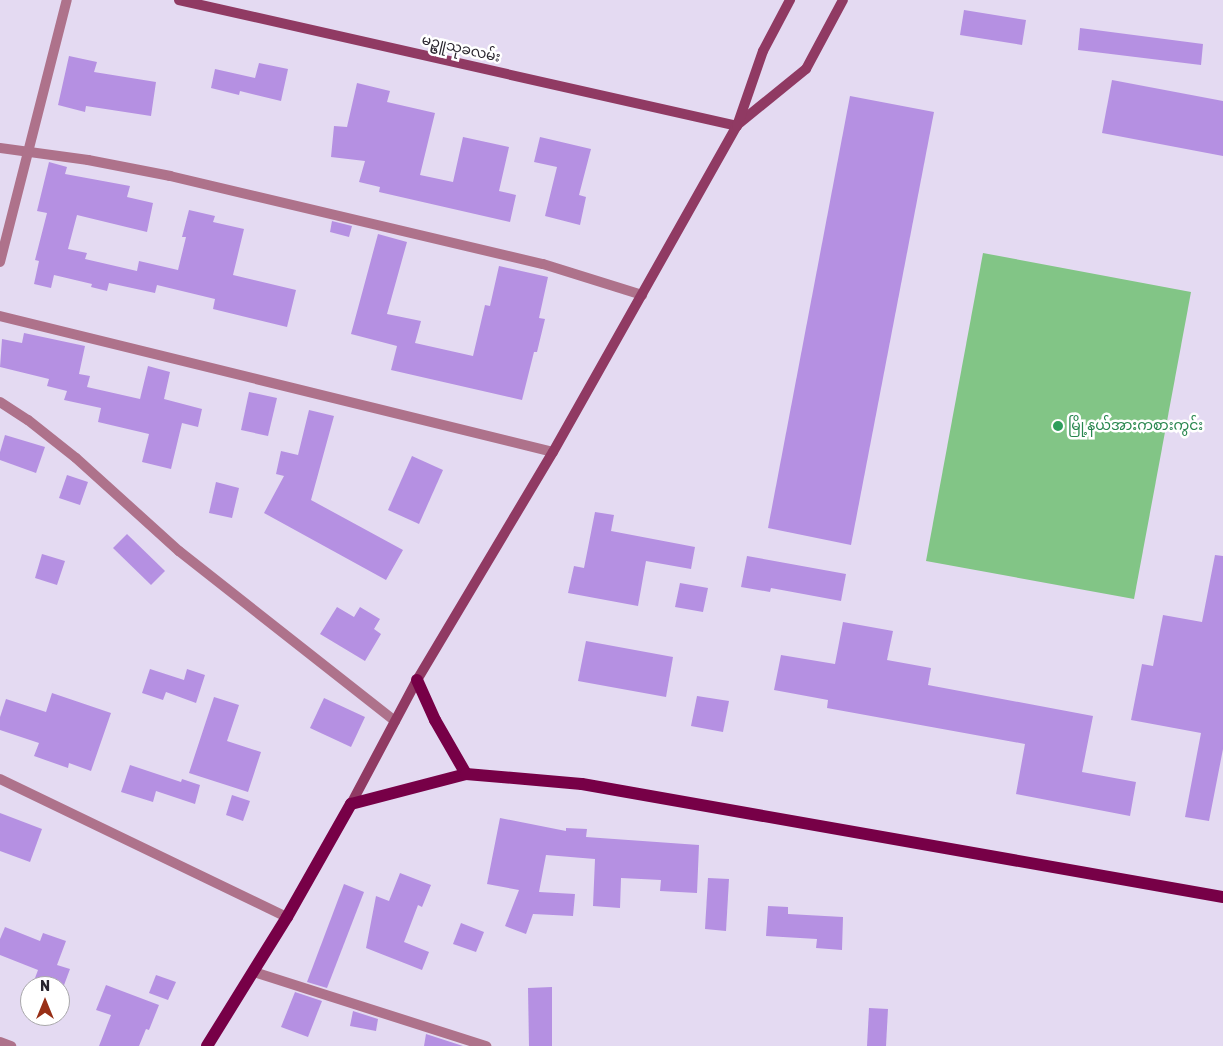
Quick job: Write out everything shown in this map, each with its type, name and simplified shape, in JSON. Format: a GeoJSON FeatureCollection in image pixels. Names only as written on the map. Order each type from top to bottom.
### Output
{"type":"FeatureCollection","features":[{"type":"Feature","properties":{"kind":"main road"},"geometry":{"type":"LineString","coordinates":[[417,680],[435,720],[466,774]]}},
{"type":"Feature","properties":{"kind":"main road"},"geometry":{"type":"LineString","coordinates":[[207,1046],[287,918],[351,804],[466,774],[582,784],[1223,897]]}},
{"type":"Feature","properties":{"kind":"street"},"geometry":{"type":"LineString","coordinates":[[0,262],[67,0]]}},
{"type":"Feature","properties":{"kind":"street","name":"မဥ္ဇူသုခလမ်း"},"geometry":{"type":"LineString","coordinates":[[179,0],[736,126]]}},
{"type":"Feature","properties":{"kind":"street"},"geometry":{"type":"LineString","coordinates":[[351,804],[417,680],[553,452],[736,126],[763,51],[790,0]]}},
{"type":"Feature","properties":{"kind":"street"},"geometry":{"type":"LineString","coordinates":[[736,126],[806,70],[843,0]]}},
{"type":"Feature","properties":{"kind":"street"},"geometry":{"type":"LineString","coordinates":[[0,148],[28,154],[88,160],[170,176],[543,264],[642,296]]}},
{"type":"Feature","properties":{"kind":"street"},"geometry":{"type":"LineString","coordinates":[[0,316],[553,452]]}},
{"type":"Feature","properties":{"kind":"street"},"geometry":{"type":"LineString","coordinates":[[0,402],[28,420],[76,458],[179,551],[395,721]]}},
{"type":"Feature","properties":{"kind":"street"},"geometry":{"type":"LineString","coordinates":[[0,779],[287,918]]}},
{"type":"Feature","properties":{"kind":"street"},"geometry":{"type":"LineString","coordinates":[[254,972],[472,1045],[486,1046]]}},
{"type":"Feature","properties":{"kind":"street"},"geometry":{"type":"LineString","coordinates":[[0,1042],[11,1046]]}},
{"type":"Feature","properties":{"kind":"green space","name":"မြို့နယ်အားကစားကွင်း"},"geometry":{"type":"Polygon","coordinates":[[[983,253],[1191,292],[1134,599],[926,561],[983,253]]]}},
{"type":"Feature","properties":{"kind":"building"},"geometry":{"type":"Polygon","coordinates":[[[964,10],[1026,20],[1022,45],[960,35],[964,10]]]}},
{"type":"Feature","properties":{"kind":"building"},"geometry":{"type":"Polygon","coordinates":[[[1080,28],[1203,44],[1201,65],[1078,50],[1080,28]]]}},
{"type":"Feature","properties":{"kind":"building"},"geometry":{"type":"Polygon","coordinates":[[[69,56],[97,62],[94,72],[156,82],[151,116],[86,106],[85,112],[58,105],[69,56]]]}},
{"type":"Feature","properties":{"kind":"building"},"geometry":{"type":"Polygon","coordinates":[[[259,63],[288,69],[281,101],[240,91],[239,95],[211,88],[215,69],[255,78],[259,63]]]}},
{"type":"Feature","properties":{"kind":"building"},"geometry":{"type":"Polygon","coordinates":[[[1112,80],[1223,101],[1223,156],[1102,133],[1112,80]]]}},
{"type":"Feature","properties":{"kind":"building"},"geometry":{"type":"Polygon","coordinates":[[[357,83],[390,91],[387,102],[435,113],[420,175],[453,182],[463,137],[509,147],[499,191],[516,195],[510,222],[379,192],[380,187],[359,182],[365,161],[331,157],[334,126],[347,127],[357,83]]]}},
{"type":"Feature","properties":{"kind":"building"},"geometry":{"type":"Polygon","coordinates":[[[850,96],[934,112],[851,545],[768,528],[850,96]]]}},
{"type":"Feature","properties":{"kind":"building"},"geometry":{"type":"Polygon","coordinates":[[[540,137],[591,149],[579,195],[586,197],[580,225],[545,216],[557,167],[534,162],[540,137]]]}},
{"type":"Feature","properties":{"kind":"building"},"geometry":{"type":"Polygon","coordinates":[[[49,162],[67,167],[65,174],[130,186],[127,197],[153,203],[147,232],[77,215],[68,249],[87,253],[85,259],[137,271],[139,261],[178,270],[186,237],[182,237],[189,210],[215,216],[213,222],[244,229],[233,275],[296,290],[287,327],[213,309],[215,299],[157,285],[155,293],[109,283],[107,291],[91,287],[92,284],[54,275],[51,288],[34,284],[39,261],[35,260],[47,213],[37,211],[49,162]]]}},
{"type":"Feature","properties":{"kind":"building"},"geometry":{"type":"Polygon","coordinates":[[[332,221],[352,226],[349,237],[330,232],[332,221]]]}},
{"type":"Feature","properties":{"kind":"building"},"geometry":{"type":"Polygon","coordinates":[[[378,234],[407,242],[387,314],[421,321],[415,343],[473,356],[485,305],[490,306],[499,266],[548,277],[539,318],[545,319],[537,352],[534,352],[522,400],[391,370],[397,346],[351,334],[378,234]]]}},
{"type":"Feature","properties":{"kind":"building"},"geometry":{"type":"Polygon","coordinates":[[[24,333],[85,346],[79,374],[90,376],[87,387],[140,399],[148,366],[170,372],[164,399],[202,409],[198,427],[182,423],[171,469],[142,462],[149,434],[98,422],[101,408],[64,400],[67,391],[47,386],[49,379],[0,367],[2,339],[22,343],[24,333]]]}},
{"type":"Feature","properties":{"kind":"building"},"geometry":{"type":"Polygon","coordinates":[[[249,392],[277,398],[268,436],[241,430],[249,392]]]}},
{"type":"Feature","properties":{"kind":"building"},"geometry":{"type":"Polygon","coordinates":[[[309,410],[334,416],[311,500],[403,550],[386,580],[264,513],[284,476],[276,474],[281,451],[298,455],[309,410]]]}},
{"type":"Feature","properties":{"kind":"building"},"geometry":{"type":"Polygon","coordinates":[[[5,435],[45,447],[36,473],[0,460],[0,452],[5,435]]]}},
{"type":"Feature","properties":{"kind":"building"},"geometry":{"type":"Polygon","coordinates":[[[412,456],[443,470],[419,524],[388,510],[412,456]]]}},
{"type":"Feature","properties":{"kind":"building"},"geometry":{"type":"Polygon","coordinates":[[[67,475],[88,482],[80,505],[59,498],[67,475]]]}},
{"type":"Feature","properties":{"kind":"building"},"geometry":{"type":"Polygon","coordinates":[[[216,482],[239,488],[232,518],[209,513],[216,482]]]}},
{"type":"Feature","properties":{"kind":"building"},"geometry":{"type":"Polygon","coordinates":[[[595,512],[614,515],[611,531],[695,547],[691,569],[646,561],[638,606],[568,593],[574,566],[584,568],[595,512]]]}},
{"type":"Feature","properties":{"kind":"building"},"geometry":{"type":"Polygon","coordinates":[[[127,534],[165,571],[151,585],[113,548],[127,534]]]}},
{"type":"Feature","properties":{"kind":"building"},"geometry":{"type":"Polygon","coordinates":[[[42,554],[65,561],[57,585],[35,578],[42,554]]]}},
{"type":"Feature","properties":{"kind":"building"},"geometry":{"type":"Polygon","coordinates":[[[1215,555],[1223,556],[1223,749],[1209,821],[1185,817],[1201,733],[1131,720],[1142,664],[1153,666],[1163,615],[1202,622],[1215,555]]]}},
{"type":"Feature","properties":{"kind":"building"},"geometry":{"type":"Polygon","coordinates":[[[747,556],[846,574],[841,601],[771,588],[770,592],[741,587],[747,556]]]}},
{"type":"Feature","properties":{"kind":"building"},"geometry":{"type":"Polygon","coordinates":[[[680,583],[708,588],[703,612],[675,607],[680,583]]]}},
{"type":"Feature","properties":{"kind":"building"},"geometry":{"type":"Polygon","coordinates":[[[337,607],[354,617],[360,607],[380,619],[374,629],[381,634],[365,661],[320,634],[337,607]]]}},
{"type":"Feature","properties":{"kind":"building"},"geometry":{"type":"Polygon","coordinates":[[[843,622],[893,631],[887,660],[931,668],[928,685],[1093,716],[1082,772],[1136,782],[1130,816],[1016,794],[1025,744],[827,708],[828,700],[774,690],[781,655],[835,664],[843,622]]]}},
{"type":"Feature","properties":{"kind":"building"},"geometry":{"type":"Polygon","coordinates":[[[586,641],[673,657],[666,697],[578,681],[586,641]]]}},
{"type":"Feature","properties":{"kind":"building"},"geometry":{"type":"Polygon","coordinates":[[[150,669],[184,680],[187,669],[205,675],[196,703],[166,692],[163,700],[142,693],[150,669]]]}},
{"type":"Feature","properties":{"kind":"building"},"geometry":{"type":"Polygon","coordinates":[[[52,693],[111,713],[91,771],[69,763],[68,768],[34,756],[39,743],[0,730],[0,717],[6,699],[46,712],[52,693]]]}},
{"type":"Feature","properties":{"kind":"building"},"geometry":{"type":"Polygon","coordinates":[[[697,696],[729,701],[723,732],[691,726],[697,696]]]}},
{"type":"Feature","properties":{"kind":"building"},"geometry":{"type":"Polygon","coordinates":[[[214,697],[239,705],[227,741],[261,752],[248,792],[189,773],[214,697]]]}},
{"type":"Feature","properties":{"kind":"building"},"geometry":{"type":"Polygon","coordinates":[[[324,698],[365,717],[351,747],[310,728],[324,698]]]}},
{"type":"Feature","properties":{"kind":"building"},"geometry":{"type":"Polygon","coordinates":[[[130,765],[181,782],[182,779],[200,785],[195,804],[156,791],[153,802],[121,792],[130,765]]]}},
{"type":"Feature","properties":{"kind":"building"},"geometry":{"type":"Polygon","coordinates":[[[232,795],[250,801],[243,821],[226,815],[232,795]]]}},
{"type":"Feature","properties":{"kind":"building"},"geometry":{"type":"Polygon","coordinates":[[[0,813],[42,829],[30,862],[0,851],[0,813]]]}},
{"type":"Feature","properties":{"kind":"building"},"geometry":{"type":"Polygon","coordinates":[[[500,818],[566,831],[566,828],[587,829],[586,837],[699,845],[697,893],[660,891],[661,880],[621,878],[620,908],[593,906],[595,859],[546,855],[539,892],[575,894],[573,916],[533,914],[526,934],[505,926],[519,890],[487,884],[500,818]]]}},
{"type":"Feature","properties":{"kind":"building"},"geometry":{"type":"Polygon","coordinates":[[[400,873],[431,885],[422,907],[418,905],[404,942],[429,952],[422,970],[366,948],[376,896],[389,901],[400,873]]]}},
{"type":"Feature","properties":{"kind":"building"},"geometry":{"type":"Polygon","coordinates":[[[708,878],[729,879],[726,931],[705,929],[708,878]]]}},
{"type":"Feature","properties":{"kind":"building"},"geometry":{"type":"Polygon","coordinates":[[[344,884],[364,892],[327,988],[307,982],[344,884]]]}},
{"type":"Feature","properties":{"kind":"building"},"geometry":{"type":"Polygon","coordinates":[[[768,906],[788,907],[788,914],[843,917],[842,950],[816,948],[817,939],[766,936],[768,906]]]}},
{"type":"Feature","properties":{"kind":"building"},"geometry":{"type":"Polygon","coordinates":[[[461,923],[484,932],[476,952],[453,944],[461,923]]]}},
{"type":"Feature","properties":{"kind":"building"},"geometry":{"type":"Polygon","coordinates":[[[5,927],[40,941],[43,933],[66,941],[57,965],[70,969],[67,976],[36,976],[38,970],[0,955],[0,939],[5,927]]]}},
{"type":"Feature","properties":{"kind":"building"},"geometry":{"type":"Polygon","coordinates":[[[156,975],[176,982],[168,1000],[149,993],[156,975]]]}},
{"type":"Feature","properties":{"kind":"building"},"geometry":{"type":"Polygon","coordinates":[[[106,985],[159,1005],[149,1030],[146,1029],[139,1046],[99,1046],[111,1015],[96,1010],[106,985]]]}},
{"type":"Feature","properties":{"kind":"building"},"geometry":{"type":"Polygon","coordinates":[[[552,987],[552,1046],[529,1046],[528,988],[552,987]]]}},
{"type":"Feature","properties":{"kind":"building"},"geometry":{"type":"Polygon","coordinates":[[[295,992],[322,1001],[308,1037],[281,1027],[295,992]]]}},
{"type":"Feature","properties":{"kind":"building"},"geometry":{"type":"Polygon","coordinates":[[[869,1008],[888,1009],[886,1046],[867,1046],[869,1008]]]}},
{"type":"Feature","properties":{"kind":"building"},"geometry":{"type":"Polygon","coordinates":[[[353,1011],[378,1019],[376,1031],[350,1026],[353,1011]]]}},
{"type":"Feature","properties":{"kind":"building"},"geometry":{"type":"Polygon","coordinates":[[[426,1034],[463,1046],[424,1046],[426,1034]]]}},
{"type":"Feature","properties":{"kind":"place","name":"မြို့နယ်အားကစားကွင်း"},"geometry":{"type":"Point","coordinates":[1058,426]}}]}
